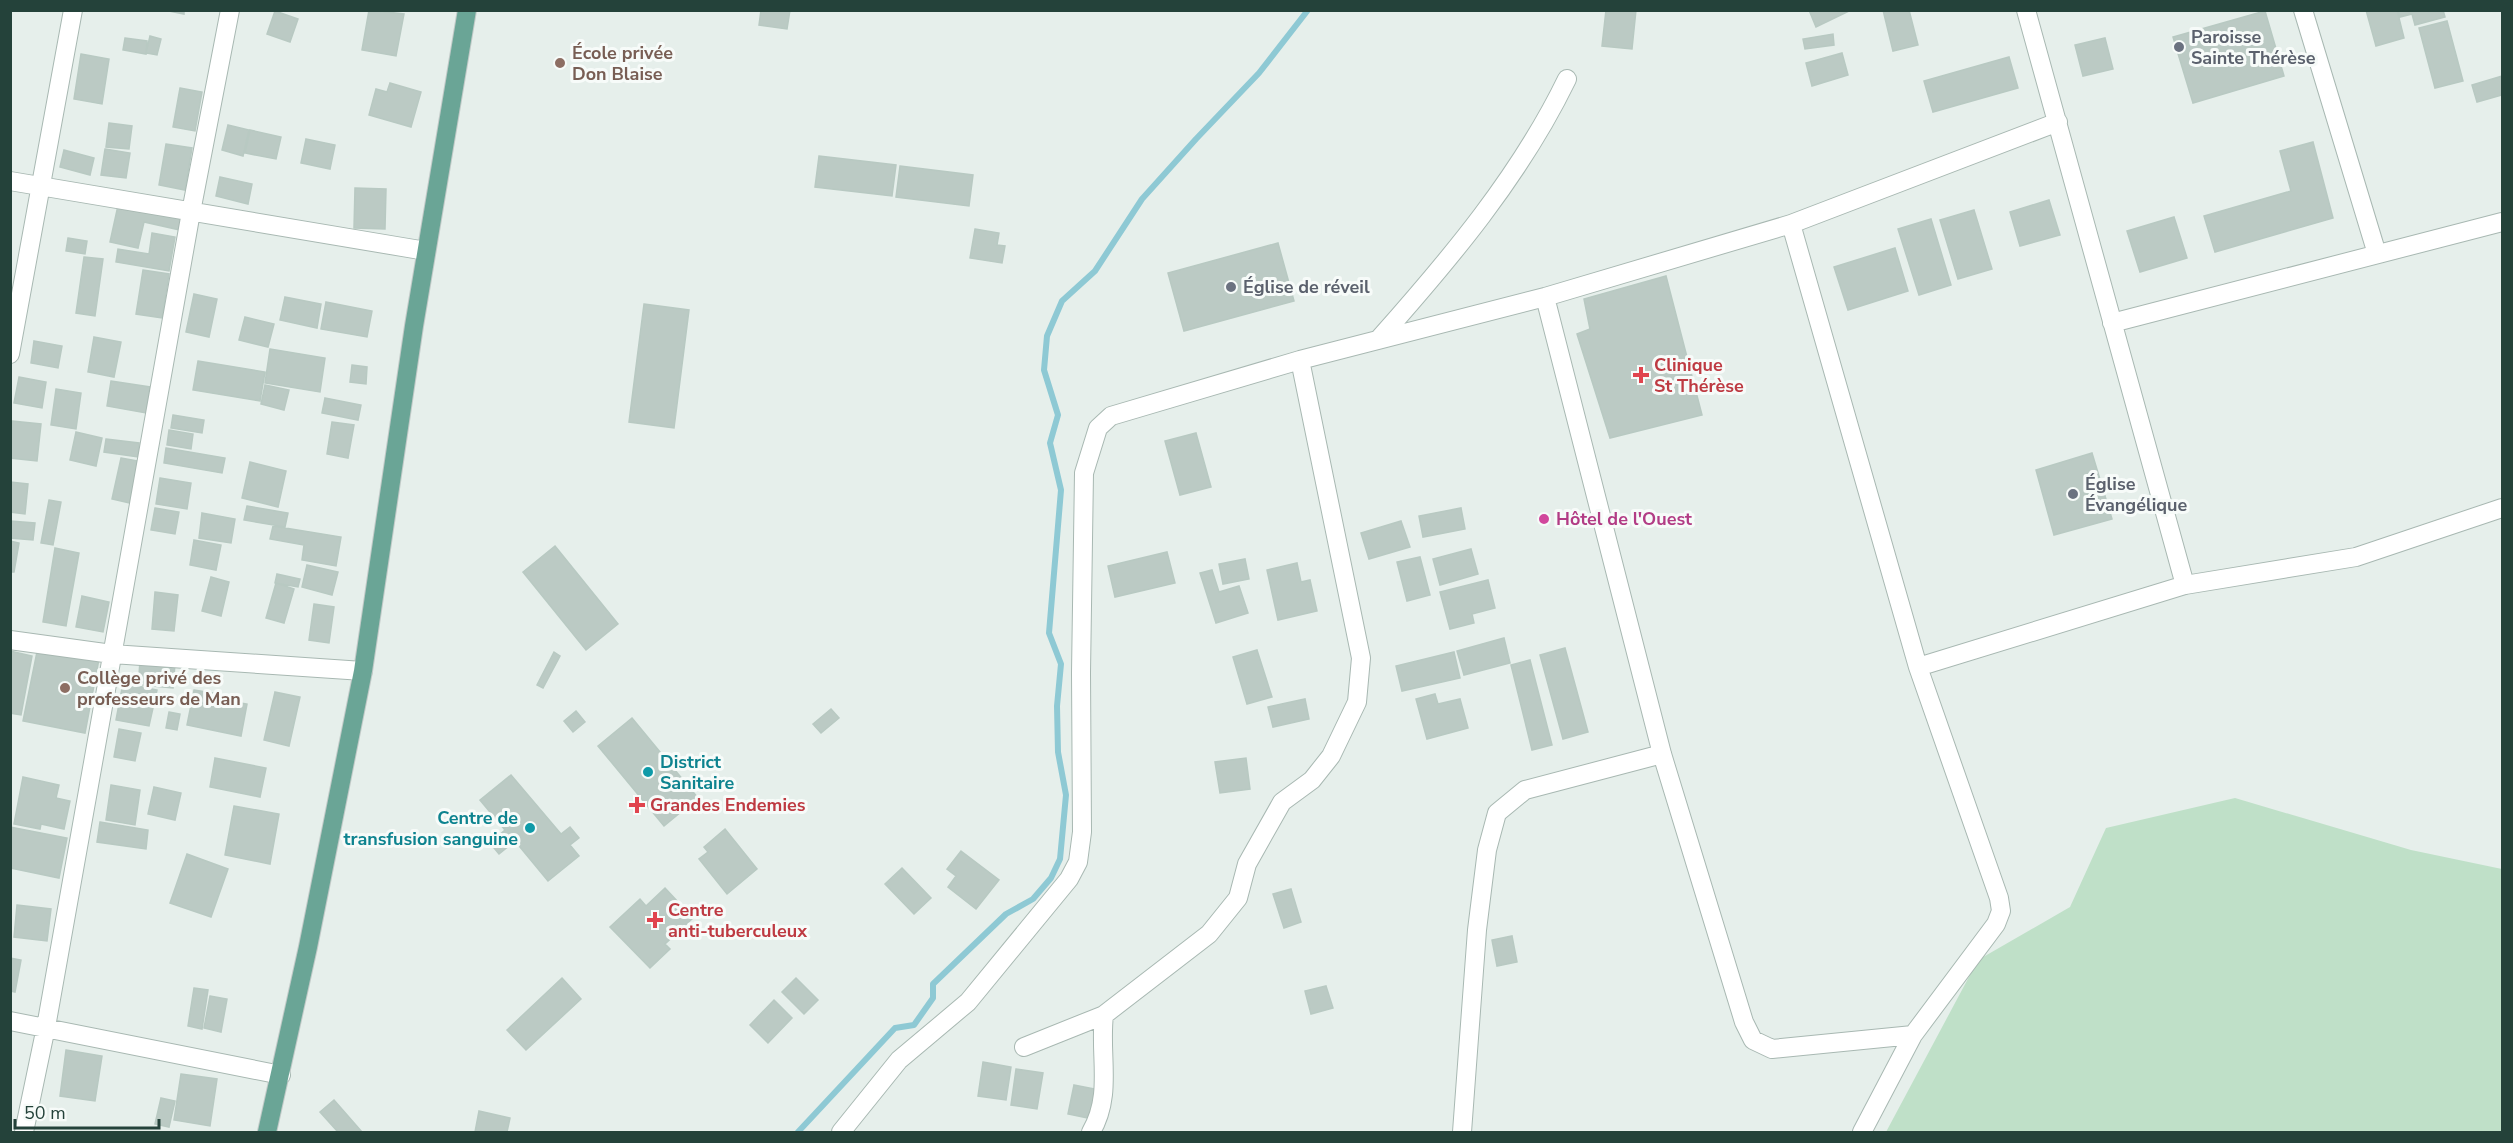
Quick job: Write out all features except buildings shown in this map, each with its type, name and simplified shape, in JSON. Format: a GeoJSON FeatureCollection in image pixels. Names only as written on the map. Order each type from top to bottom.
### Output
{"type":"FeatureCollection","features":[{"type":"Feature","properties":{"kind":"main road"},"geometry":{"type":"LineString","coordinates":[[267,1132],[281,1075],[363,671],[426,251],[467,10]]}},
{"type":"Feature","properties":{"kind":"street"},"geometry":{"type":"LineString","coordinates":[[10,354],[73,10]]}},
{"type":"Feature","properties":{"kind":"street"},"geometry":{"type":"LineString","coordinates":[[24,1132],[46,1027],[190,212],[230,10]]}},
{"type":"Feature","properties":{"kind":"street"},"geometry":{"type":"LineString","coordinates":[[2026,10],[2185,585]]}},
{"type":"Feature","properties":{"kind":"street"},"geometry":{"type":"LineString","coordinates":[[2303,10],[2377,254]]}},
{"type":"Feature","properties":{"kind":"street"},"geometry":{"type":"LineString","coordinates":[[1378,340],[1425,287],[1509,177],[1548,118],[1567,79]]}},
{"type":"Feature","properties":{"kind":"street"},"geometry":{"type":"LineString","coordinates":[[841,1132],[899,1060],[968,1002],[1069,879],[1078,862],[1082,832],[1081,674],[1084,473],[1098,428],[1111,416],[1300,360],[1545,297],[1791,224],[2058,122]]}},
{"type":"Feature","properties":{"kind":"street"},"geometry":{"type":"LineString","coordinates":[[10,181],[426,251]]}},
{"type":"Feature","properties":{"kind":"street"},"geometry":{"type":"LineString","coordinates":[[2112,323],[2502,222]]}},
{"type":"Feature","properties":{"kind":"street"},"geometry":{"type":"LineString","coordinates":[[1791,224],[1918,667],[1999,898],[2001,911],[1996,924],[1913,1035],[1862,1132]]}},
{"type":"Feature","properties":{"kind":"street"},"geometry":{"type":"LineString","coordinates":[[1545,297],[1662,754],[1744,1022],[1753,1040],[1772,1049],[1913,1035]]}},
{"type":"Feature","properties":{"kind":"street"},"geometry":{"type":"LineString","coordinates":[[1024,1047],[1104,1014],[1209,934],[1238,898],[1247,864],[1269,822],[1282,802],[1312,780],[1331,756],[1357,702],[1361,658],[1300,360]]}},
{"type":"Feature","properties":{"kind":"street"},"geometry":{"type":"LineString","coordinates":[[1918,667],[2185,585],[2356,557],[2502,508]]}},
{"type":"Feature","properties":{"kind":"street"},"geometry":{"type":"LineString","coordinates":[[10,640],[112,654],[363,671]]}},
{"type":"Feature","properties":{"kind":"street"},"geometry":{"type":"LineString","coordinates":[[1462,1132],[1477,930],[1487,850],[1497,813],[1525,790],[1662,754]]}},
{"type":"Feature","properties":{"kind":"street"},"geometry":{"type":"LineString","coordinates":[[1091,1132],[1101,1110],[1105,1086],[1102,1048],[1104,1014]]}},
{"type":"Feature","properties":{"kind":"street"},"geometry":{"type":"LineString","coordinates":[[10,1021],[281,1075]]}},
{"type":"Feature","properties":{"kind":"green space"},"geometry":{"type":"Polygon","coordinates":[[[2235,798],[2411,850],[2502,869],[2502,1132],[1886,1132],[1978,960],[2070,907],[2106,828],[2235,798]]]}},
{"type":"Feature","properties":{"kind":"waterway"},"geometry":{"type":"LineString","coordinates":[[798,1132],[895,1028],[914,1025],[933,998],[933,984],[1006,914],[1033,899],[1051,878],[1060,859],[1066,795],[1058,752],[1057,706],[1061,664],[1049,633],[1061,490],[1050,443],[1058,415],[1044,370],[1047,336],[1062,301],[1095,271],[1142,199],[1259,73],[1308,10]]}},
{"type":"Feature","properties":{"kind":"place","name":"Paroisse Sainte Thérèse"},"geometry":{"type":"Point","coordinates":[2179,47]}},
{"type":"Feature","properties":{"kind":"place","name":"École privée Don Blaise"},"geometry":{"type":"Point","coordinates":[560,63]}},
{"type":"Feature","properties":{"kind":"place","name":"Église de réveil"},"geometry":{"type":"Point","coordinates":[1231,287]}},
{"type":"Feature","properties":{"kind":"place","name":"Clinique St Thérèse"},"geometry":{"type":"Point","coordinates":[1641,375]}},
{"type":"Feature","properties":{"kind":"place","name":"Église Évangélique"},"geometry":{"type":"Point","coordinates":[2073,494]}},
{"type":"Feature","properties":{"kind":"place","name":"Hôtel de l'Ouest"},"geometry":{"type":"Point","coordinates":[1544,519]}},
{"type":"Feature","properties":{"kind":"place","name":"Collège privé des professeurs de Man"},"geometry":{"type":"Point","coordinates":[65,688]}},
{"type":"Feature","properties":{"kind":"place","name":"District Sanitaire"},"geometry":{"type":"Point","coordinates":[648,772]}},
{"type":"Feature","properties":{"kind":"place","name":"Grandes Endemies"},"geometry":{"type":"Point","coordinates":[637,805]}},
{"type":"Feature","properties":{"kind":"place","name":"Centre de transfusion sanguine"},"geometry":{"type":"Point","coordinates":[530,828]}},
{"type":"Feature","properties":{"kind":"place","name":"Centre anti-tuberculeux"},"geometry":{"type":"Point","coordinates":[655,920]}}]}
